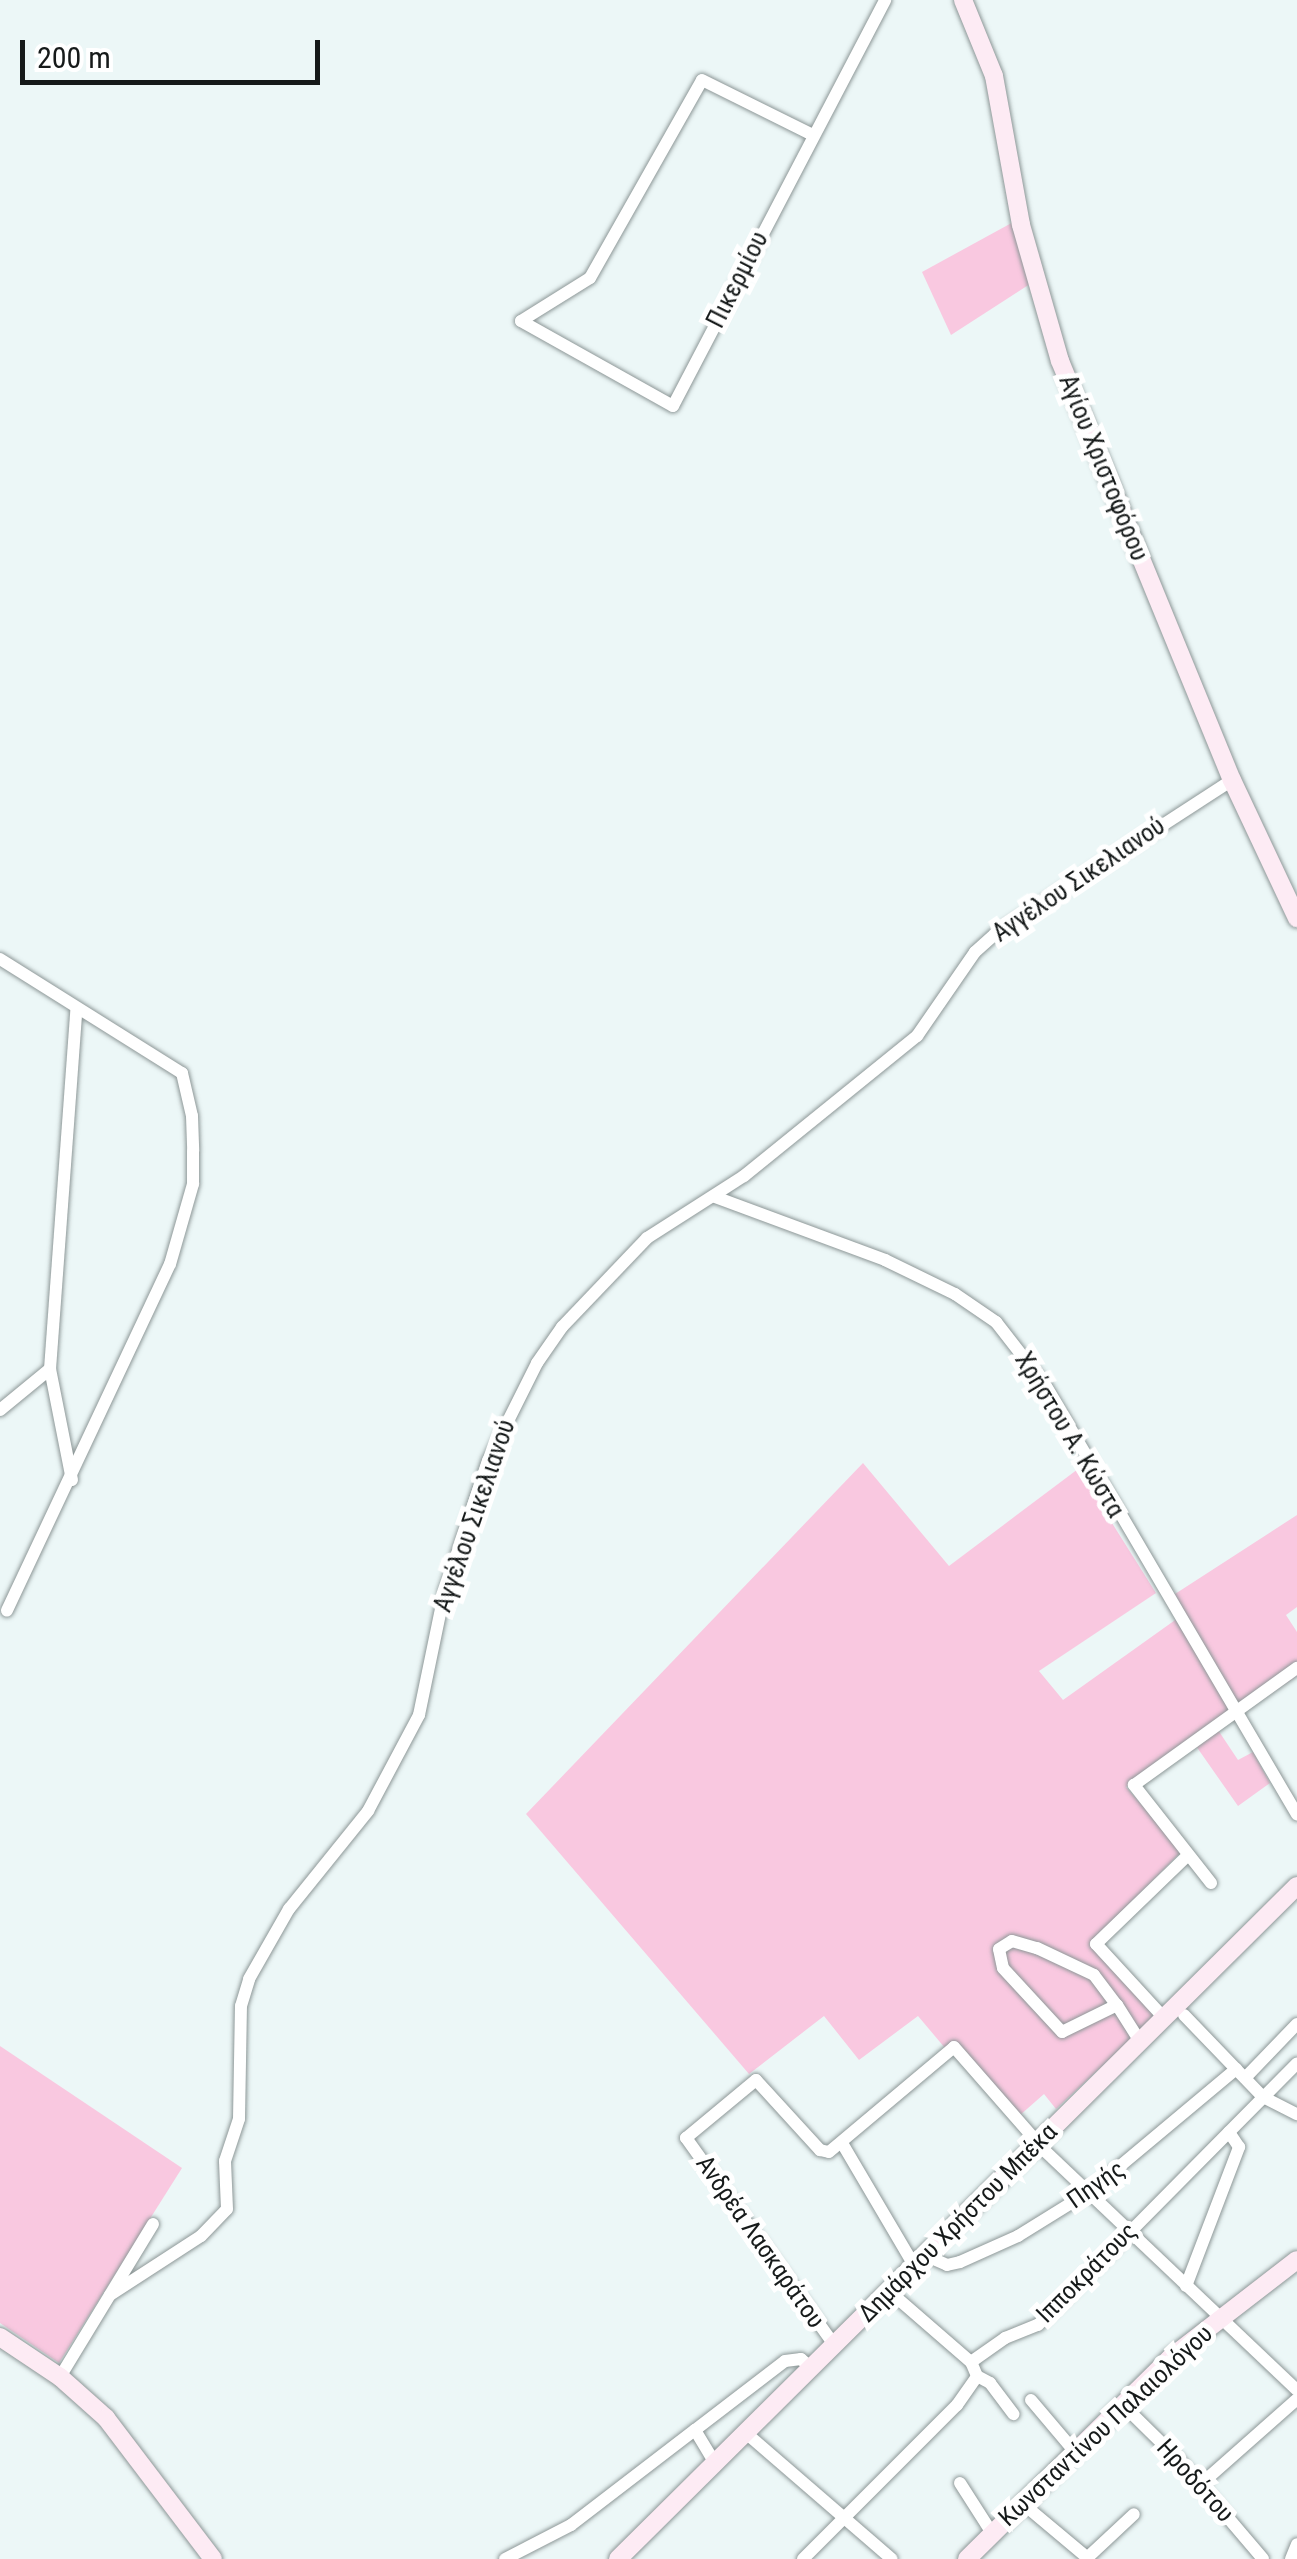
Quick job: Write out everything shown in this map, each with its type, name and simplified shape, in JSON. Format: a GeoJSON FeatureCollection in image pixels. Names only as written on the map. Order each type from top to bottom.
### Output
{"type":"FeatureCollection","features":[{"type":"Feature","properties":{"kind":"main road","name":"Αγίου Χριστοφόρου"},"geometry":{"type":"LineString","coordinates":[[964,0],[994,76],[1022,225],[1056,351],[1090,443],[1232,780],[1297,918]]}},
{"type":"Feature","properties":{"kind":"main road","name":"Δημάρχου Χρήστου Μπέκα"},"geometry":{"type":"LineString","coordinates":[[618,2559],[715,2463],[751,2437],[914,2266],[1175,2017],[1296,1892]]}},
{"type":"Feature","properties":{"kind":"main road","name":"Δημάρχου Χρήστου Μπέκα"},"geometry":{"type":"LineString","coordinates":[[632,2559],[751,2437],[936,2260],[1140,2044],[1175,2017]]}},
{"type":"Feature","properties":{"kind":"main road","name":"Κωνσταντίνου Παλαιολόγου"},"geometry":{"type":"LineString","coordinates":[[966,2559],[1170,2358],[1297,2260]]}},
{"type":"Feature","properties":{"kind":"main road"},"geometry":{"type":"LineString","coordinates":[[0,2337],[60,2378],[106,2418],[212,2559]]}},
{"type":"Feature","properties":{"kind":"main road"},"geometry":{"type":"LineString","coordinates":[[0,2347],[54,2386],[105,2434],[198,2559]]}},
{"type":"Feature","properties":{"kind":"street","name":"Πικερμίου"},"geometry":{"type":"LineString","coordinates":[[813,135],[702,80],[600,264],[577,290],[521,320],[673,406],[885,0]]}},
{"type":"Feature","properties":{"kind":"street","name":"Αγγέλου Σικελιανού"},"geometry":{"type":"LineString","coordinates":[[110,2294],[201,2236],[227,2209],[225,2161],[239,2120],[242,2006],[249,1978],[288,1909],[368,1811],[418,1715],[446,1590],[488,1460],[537,1363],[592,1292],[647,1238],[715,1197],[917,1036],[974,952],[995,934],[1232,780]]}},
{"type":"Feature","properties":{"kind":"street"},"geometry":{"type":"LineString","coordinates":[[0,959],[182,1073],[192,1116],[194,1152],[193,1184],[170,1264],[0,1627]]}},
{"type":"Feature","properties":{"kind":"street"},"geometry":{"type":"LineString","coordinates":[[72,1480],[50,1369],[76,1010]]}},
{"type":"Feature","properties":{"kind":"street","name":"Χρήστου Α. Κώστα"},"geometry":{"type":"LineString","coordinates":[[715,1197],[885,1260],[955,1294],[996,1322],[1045,1385],[1087,1464],[1237,1708],[1297,1814]]}},
{"type":"Feature","properties":{"kind":"street"},"geometry":{"type":"LineString","coordinates":[[0,1410],[50,1369]]}},
{"type":"Feature","properties":{"kind":"street"},"geometry":{"type":"LineString","coordinates":[[1211,1882],[1134,1785],[1297,1668]]}},
{"type":"Feature","properties":{"kind":"street"},"geometry":{"type":"LineString","coordinates":[[1188,1856],[1096,1944],[1263,2096],[1297,2114]]}},
{"type":"Feature","properties":{"kind":"street"},"geometry":{"type":"LineString","coordinates":[[1117,2005],[1062,2032],[1003,1968],[1000,1949],[1012,1941],[1067,1959],[1094,1975],[1117,2005],[1140,2044]]}},
{"type":"Feature","properties":{"kind":"street","name":"Πηγής"},"geometry":{"type":"LineString","coordinates":[[936,2260],[947,2265],[960,2262],[1018,2236],[1089,2192],[1241,2074],[1297,2024]]}},
{"type":"Feature","properties":{"kind":"street"},"geometry":{"type":"LineString","coordinates":[[914,2266],[842,2142],[954,2048],[1041,2147],[1297,2390]]}},
{"type":"Feature","properties":{"kind":"street","name":"Ιπποκράτους"},"geometry":{"type":"LineString","coordinates":[[971,2362],[1006,2338],[1038,2324],[1297,2062]]}},
{"type":"Feature","properties":{"kind":"street","name":"Ανδρέα Λασκαράτου"},"geometry":{"type":"LineString","coordinates":[[834,2346],[686,2138],[756,2080],[820,2150],[829,2152],[842,2142]]}},
{"type":"Feature","properties":{"kind":"street"},"geometry":{"type":"LineString","coordinates":[[1186,2286],[1238,2147],[1229,2132]]}},
{"type":"Feature","properties":{"kind":"street","name":"Αγγέλου Σικελιανού"},"geometry":{"type":"LineString","coordinates":[[60,2378],[154,2224]]}},
{"type":"Feature","properties":{"kind":"street"},"geometry":{"type":"LineString","coordinates":[[897,2298],[971,2362],[977,2376],[993,2386],[1014,2414]]}},
{"type":"Feature","properties":{"kind":"street"},"geometry":{"type":"LineString","coordinates":[[505,2559],[571,2525],[785,2361],[801,2359],[812,2369]]}},
{"type":"Feature","properties":{"kind":"street"},"geometry":{"type":"LineString","coordinates":[[803,2559],[946,2418],[977,2376]]}},
{"type":"Feature","properties":{"kind":"street"},"geometry":{"type":"LineString","coordinates":[[1201,2484],[1297,2399]]}},
{"type":"Feature","properties":{"kind":"street"},"geometry":{"type":"LineString","coordinates":[[1030,2400],[1074,2452]]}},
{"type":"Feature","properties":{"kind":"street","name":"Ηροδότου"},"geometry":{"type":"LineString","coordinates":[[1123,2406],[1201,2484],[1262,2559]]}},
{"type":"Feature","properties":{"kind":"street"},"geometry":{"type":"LineString","coordinates":[[696,2430],[715,2463]]}},
{"type":"Feature","properties":{"kind":"street"},"geometry":{"type":"LineString","coordinates":[[751,2437],[892,2559]]}},
{"type":"Feature","properties":{"kind":"street"},"geometry":{"type":"LineString","coordinates":[[960,2483],[992,2533]]}},
{"type":"Feature","properties":{"kind":"street"},"geometry":{"type":"LineString","coordinates":[[1022,2503],[1088,2558],[1134,2514]]}},
{"type":"Feature","properties":{"kind":"shaded area"},"geometry":{"type":"Polygon","coordinates":[[[1017,220],[1030,284],[951,335],[922,272],[1017,220]]]}},
{"type":"Feature","properties":{"kind":"shaded area"},"geometry":{"type":"Polygon","coordinates":[[[863,1463],[949,1566],[1078,1469],[1156,1593],[1039,1671],[1063,1700],[1185,1613],[1175,1594],[1297,1515],[1297,1607],[1286,1615],[1297,1632],[1297,1676],[1218,1730],[1238,1760],[1253,1752],[1270,1783],[1238,1806],[1196,1746],[1126,1787],[1182,1851],[1089,1944],[1156,2016],[1056,2109],[1044,2094],[1019,2116],[955,2041],[945,2048],[918,2016],[859,2060],[824,2016],[749,2074],[526,1814],[863,1463]]]}},
{"type":"Feature","properties":{"kind":"shaded area"},"geometry":{"type":"Polygon","coordinates":[[[0,2046],[182,2168],[59,2363],[0,2323],[0,2046]]]}}]}
